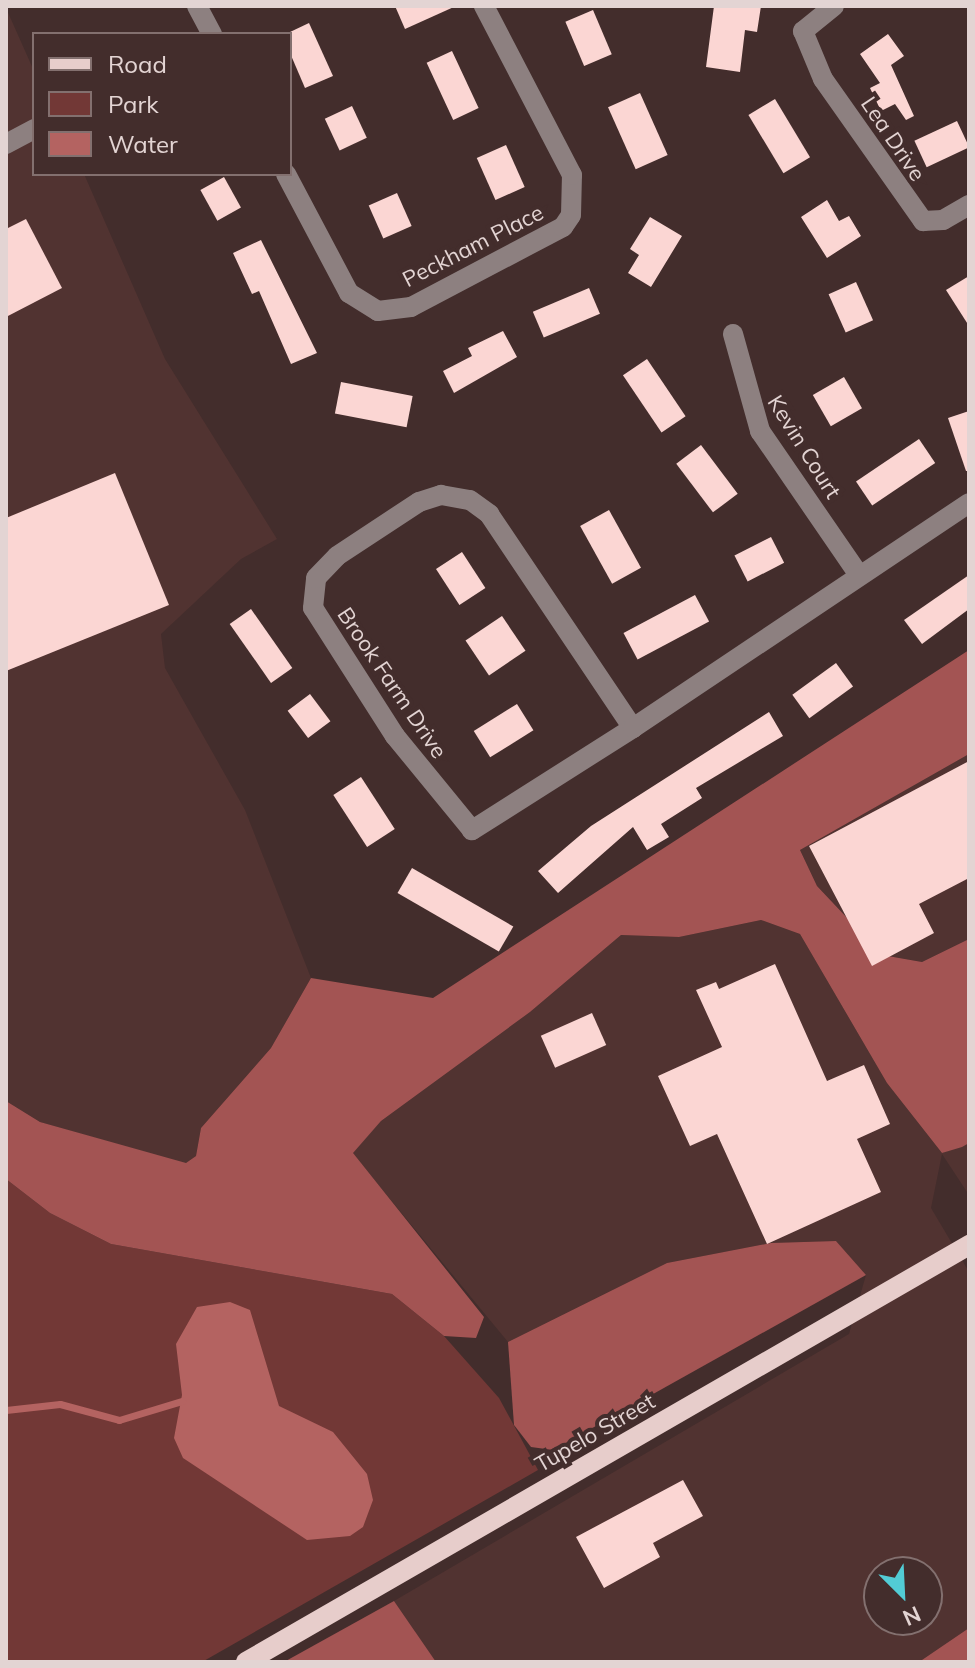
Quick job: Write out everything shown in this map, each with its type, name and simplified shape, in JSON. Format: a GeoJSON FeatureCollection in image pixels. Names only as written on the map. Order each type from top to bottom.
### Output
{"type":"FeatureCollection","features":[{"type":"Feature","properties":{"kind":"main road","name":"Tupelo Street"},"geometry":{"type":"LineString","coordinates":[[246,1662],[969,1245]]}},
{"type":"Feature","properties":{"kind":"street"},"geometry":{"type":"LineString","coordinates":[[197,6],[210,32]]}},
{"type":"Feature","properties":{"kind":"street","name":"Peckham Place"},"geometry":{"type":"LineString","coordinates":[[287,176],[349,293],[378,311],[411,307],[563,227],[571,215],[572,175],[484,6]]}},
{"type":"Feature","properties":{"kind":"street","name":"Lea Drive"},"geometry":{"type":"LineString","coordinates":[[834,6],[811,22],[802,39],[915,214],[937,222],[969,205]]}},
{"type":"Feature","properties":{"kind":"street"},"geometry":{"type":"LineString","coordinates":[[6,144],[32,130]]}},
{"type":"Feature","properties":{"kind":"street","name":"Kevin Court"},"geometry":{"type":"LineString","coordinates":[[733,334],[760,431],[859,575]]}},
{"type":"Feature","properties":{"kind":"street","name":"Brook Farm Drive"},"geometry":{"type":"LineString","coordinates":[[633,728],[517,552],[470,500],[441,495],[419,502],[337,556],[316,578],[318,616],[395,736],[472,830],[633,728],[969,503]]}},
{"type":"Feature","properties":{"kind":"shaded area"},"geometry":{"type":"Polygon","coordinates":[[[6,8],[32,66],[32,176],[85,176],[165,359],[277,539],[241,559],[161,634],[165,668],[245,810],[311,978],[271,1048],[201,1128],[196,1156],[185,1164],[40,1122],[6,1101],[6,8]]]}},
{"type":"Feature","properties":{"kind":"shaded area"},"geometry":{"type":"Polygon","coordinates":[[[969,650],[969,754],[800,850],[817,886],[882,955],[922,962],[969,939],[969,1143],[962,1147],[942,1153],[887,1083],[800,934],[761,920],[679,937],[621,935],[530,1012],[381,1121],[353,1153],[484,1317],[476,1338],[444,1336],[392,1294],[111,1244],[50,1213],[6,1179],[6,1101],[40,1122],[186,1163],[196,1156],[201,1128],[271,1048],[311,978],[433,998],[969,650]]]}},
{"type":"Feature","properties":{"kind":"shaded area"},"geometry":{"type":"Polygon","coordinates":[[[969,754],[969,939],[922,962],[882,955],[817,886],[800,850],[969,754]]]}},
{"type":"Feature","properties":{"kind":"shaded area"},"geometry":{"type":"Polygon","coordinates":[[[761,920],[800,934],[887,1083],[942,1153],[969,1143],[969,1195],[942,1154],[931,1208],[969,1272],[969,1628],[919,1662],[436,1662],[394,1601],[849,1334],[866,1275],[836,1241],[771,1243],[667,1263],[508,1342],[352,1153],[381,1121],[530,1012],[621,935],[679,937],[761,920]]]}},
{"type":"Feature","properties":{"kind":"shaded area"},"geometry":{"type":"Polygon","coordinates":[[[836,1241],[866,1275],[553,1450],[531,1447],[514,1425],[508,1342],[667,1263],[771,1243],[836,1241]]]}},
{"type":"Feature","properties":{"kind":"shaded area"},"geometry":{"type":"Polygon","coordinates":[[[394,1601],[436,1662],[284,1662],[394,1601]]]}},
{"type":"Feature","properties":{"kind":"shaded area"},"geometry":{"type":"Polygon","coordinates":[[[969,1628],[969,1662],[919,1662],[969,1628]]]}},
{"type":"Feature","properties":{"kind":"green space"},"geometry":{"type":"Polygon","coordinates":[[[6,1179],[50,1213],[111,1244],[392,1294],[444,1336],[499,1398],[538,1470],[202,1662],[6,1662],[6,1179]]]}},
{"type":"Feature","properties":{"kind":"water"},"geometry":{"type":"Polygon","coordinates":[[[230,1302],[250,1310],[279,1406],[333,1432],[367,1474],[373,1500],[363,1527],[350,1536],[307,1540],[183,1458],[174,1438],[182,1395],[176,1344],[197,1307],[230,1302]]]}},
{"type":"Feature","properties":{"kind":"building"},"geometry":{"type":"Polygon","coordinates":[[[395,6],[456,6],[405,29],[395,6]]]}},
{"type":"Feature","properties":{"kind":"building"},"geometry":{"type":"Polygon","coordinates":[[[714,6],[761,6],[757,32],[745,30],[740,72],[706,67],[714,6]]]}},
{"type":"Feature","properties":{"kind":"building"},"geometry":{"type":"Polygon","coordinates":[[[593,10],[612,54],[584,66],[565,22],[593,10]]]}},
{"type":"Feature","properties":{"kind":"building"},"geometry":{"type":"Polygon","coordinates":[[[309,23],[333,76],[305,88],[292,58],[290,32],[309,23]]]}},
{"type":"Feature","properties":{"kind":"building"},"geometry":{"type":"Polygon","coordinates":[[[888,34],[904,56],[891,65],[914,116],[906,120],[895,104],[881,111],[870,88],[880,83],[860,54],[888,34]]]}},
{"type":"Feature","properties":{"kind":"building"},"geometry":{"type":"Polygon","coordinates":[[[452,51],[479,108],[453,120],[427,63],[452,51]]]}},
{"type":"Feature","properties":{"kind":"building"},"geometry":{"type":"Polygon","coordinates":[[[640,93],[668,155],[636,169],[608,107],[640,93]]]}},
{"type":"Feature","properties":{"kind":"building"},"geometry":{"type":"Polygon","coordinates":[[[775,99],[810,157],[783,173],[748,115],[775,99]]]}},
{"type":"Feature","properties":{"kind":"building"},"geometry":{"type":"Polygon","coordinates":[[[352,106],[367,138],[340,150],[325,119],[352,106]]]}},
{"type":"Feature","properties":{"kind":"building"},"geometry":{"type":"Polygon","coordinates":[[[957,121],[969,147],[927,167],[914,141],[957,121]]]}},
{"type":"Feature","properties":{"kind":"building"},"geometry":{"type":"Polygon","coordinates":[[[506,145],[525,187],[495,200],[477,158],[506,145]]]}},
{"type":"Feature","properties":{"kind":"building"},"geometry":{"type":"Polygon","coordinates":[[[224,177],[241,208],[217,221],[200,190],[224,177]]]}},
{"type":"Feature","properties":{"kind":"building"},"geometry":{"type":"Polygon","coordinates":[[[397,193],[412,226],[383,238],[369,206],[397,193]]]}},
{"type":"Feature","properties":{"kind":"building"},"geometry":{"type":"Polygon","coordinates":[[[827,200],[839,221],[849,216],[861,236],[827,258],[801,217],[827,200]]]}},
{"type":"Feature","properties":{"kind":"building"},"geometry":{"type":"Polygon","coordinates":[[[650,217],[682,236],[651,287],[628,273],[639,255],[630,249],[650,217]]]}},
{"type":"Feature","properties":{"kind":"building"},"geometry":{"type":"Polygon","coordinates":[[[26,219],[62,288],[6,317],[6,229],[26,219]]]}},
{"type":"Feature","properties":{"kind":"building"},"geometry":{"type":"Polygon","coordinates":[[[261,240],[317,353],[291,364],[259,291],[252,294],[233,253],[261,240]]]}},
{"type":"Feature","properties":{"kind":"building"},"geometry":{"type":"Polygon","coordinates":[[[969,276],[969,326],[946,290],[969,276]]]}},
{"type":"Feature","properties":{"kind":"building"},"geometry":{"type":"Polygon","coordinates":[[[856,282],[873,320],[846,333],[829,294],[856,282]]]}},
{"type":"Feature","properties":{"kind":"building"},"geometry":{"type":"Polygon","coordinates":[[[589,288],[600,314],[544,338],[533,312],[589,288]]]}},
{"type":"Feature","properties":{"kind":"building"},"geometry":{"type":"Polygon","coordinates":[[[503,331],[517,357],[454,393],[443,371],[472,356],[468,348],[503,331]]]}},
{"type":"Feature","properties":{"kind":"building"},"geometry":{"type":"Polygon","coordinates":[[[647,359],[686,416],[662,432],[623,375],[647,359]]]}},
{"type":"Feature","properties":{"kind":"building"},"geometry":{"type":"Polygon","coordinates":[[[844,377],[862,408],[831,426],[813,395],[844,377]]]}},
{"type":"Feature","properties":{"kind":"building"},"geometry":{"type":"Polygon","coordinates":[[[341,382],[413,396],[407,427],[335,413],[341,382]]]}},
{"type":"Feature","properties":{"kind":"building"},"geometry":{"type":"Polygon","coordinates":[[[969,411],[969,471],[966,471],[948,418],[969,411]]]}},
{"type":"Feature","properties":{"kind":"building"},"geometry":{"type":"Polygon","coordinates":[[[919,439],[935,463],[872,506],[856,481],[919,439]]]}},
{"type":"Feature","properties":{"kind":"building"},"geometry":{"type":"Polygon","coordinates":[[[701,445],[738,494],[713,512],[676,464],[701,445]]]}},
{"type":"Feature","properties":{"kind":"building"},"geometry":{"type":"Polygon","coordinates":[[[115,473],[169,605],[6,671],[6,518],[115,473]]]}},
{"type":"Feature","properties":{"kind":"building"},"geometry":{"type":"Polygon","coordinates":[[[609,510],[641,568],[612,584],[580,526],[609,510]]]}},
{"type":"Feature","properties":{"kind":"building"},"geometry":{"type":"Polygon","coordinates":[[[771,537],[784,563],[748,581],[734,556],[771,537]]]}},
{"type":"Feature","properties":{"kind":"building"},"geometry":{"type":"Polygon","coordinates":[[[462,552],[485,588],[459,605],[436,569],[462,552]]]}},
{"type":"Feature","properties":{"kind":"building"},"geometry":{"type":"Polygon","coordinates":[[[969,575],[969,609],[922,644],[904,620],[969,575]]]}},
{"type":"Feature","properties":{"kind":"building"},"geometry":{"type":"Polygon","coordinates":[[[695,595],[709,621],[638,660],[623,633],[695,595]]]}},
{"type":"Feature","properties":{"kind":"building"},"geometry":{"type":"Polygon","coordinates":[[[251,609],[292,668],[271,683],[230,624],[251,609]]]}},
{"type":"Feature","properties":{"kind":"building"},"geometry":{"type":"Polygon","coordinates":[[[502,616],[525,651],[489,675],[466,641],[502,616]]]}},
{"type":"Feature","properties":{"kind":"building"},"geometry":{"type":"Polygon","coordinates":[[[836,663],[853,686],[809,718],[792,695],[836,663]]]}},
{"type":"Feature","properties":{"kind":"building"},"geometry":{"type":"Polygon","coordinates":[[[310,694],[330,721],[308,738],[288,711],[310,694]]]}},
{"type":"Feature","properties":{"kind":"building"},"geometry":{"type":"Polygon","coordinates":[[[517,704],[533,730],[490,757],[474,731],[517,704]]]}},
{"type":"Feature","properties":{"kind":"building"},"geometry":{"type":"Polygon","coordinates":[[[769,712],[783,736],[696,788],[702,798],[661,824],[669,837],[647,850],[633,827],[558,893],[538,871],[591,826],[769,712]]]}},
{"type":"Feature","properties":{"kind":"building"},"geometry":{"type":"Polygon","coordinates":[[[969,761],[969,878],[919,904],[934,933],[872,966],[809,846],[969,761]]]}},
{"type":"Feature","properties":{"kind":"building"},"geometry":{"type":"Polygon","coordinates":[[[361,777],[395,829],[367,847],[333,795],[361,777]]]}},
{"type":"Feature","properties":{"kind":"building"},"geometry":{"type":"Polygon","coordinates":[[[412,868],[513,926],[499,952],[398,893],[412,868]]]}},
{"type":"Feature","properties":{"kind":"building"},"geometry":{"type":"Polygon","coordinates":[[[775,964],[827,1081],[864,1065],[890,1124],[857,1139],[881,1192],[767,1244],[717,1134],[690,1146],[658,1076],[722,1047],[696,990],[716,982],[719,989],[775,964]]]}},
{"type":"Feature","properties":{"kind":"building"},"geometry":{"type":"Polygon","coordinates":[[[592,1013],[606,1045],[555,1068],[541,1036],[592,1013]]]}},
{"type":"Feature","properties":{"kind":"building"},"geometry":{"type":"Polygon","coordinates":[[[683,1480],[703,1516],[653,1543],[660,1557],[604,1588],[576,1537],[683,1480]]]}},
{"type":"Feature","properties":{"kind":"waterway"},"geometry":{"type":"LineString","coordinates":[[6,1410],[60,1404],[119,1420],[182,1401]]}}]}
